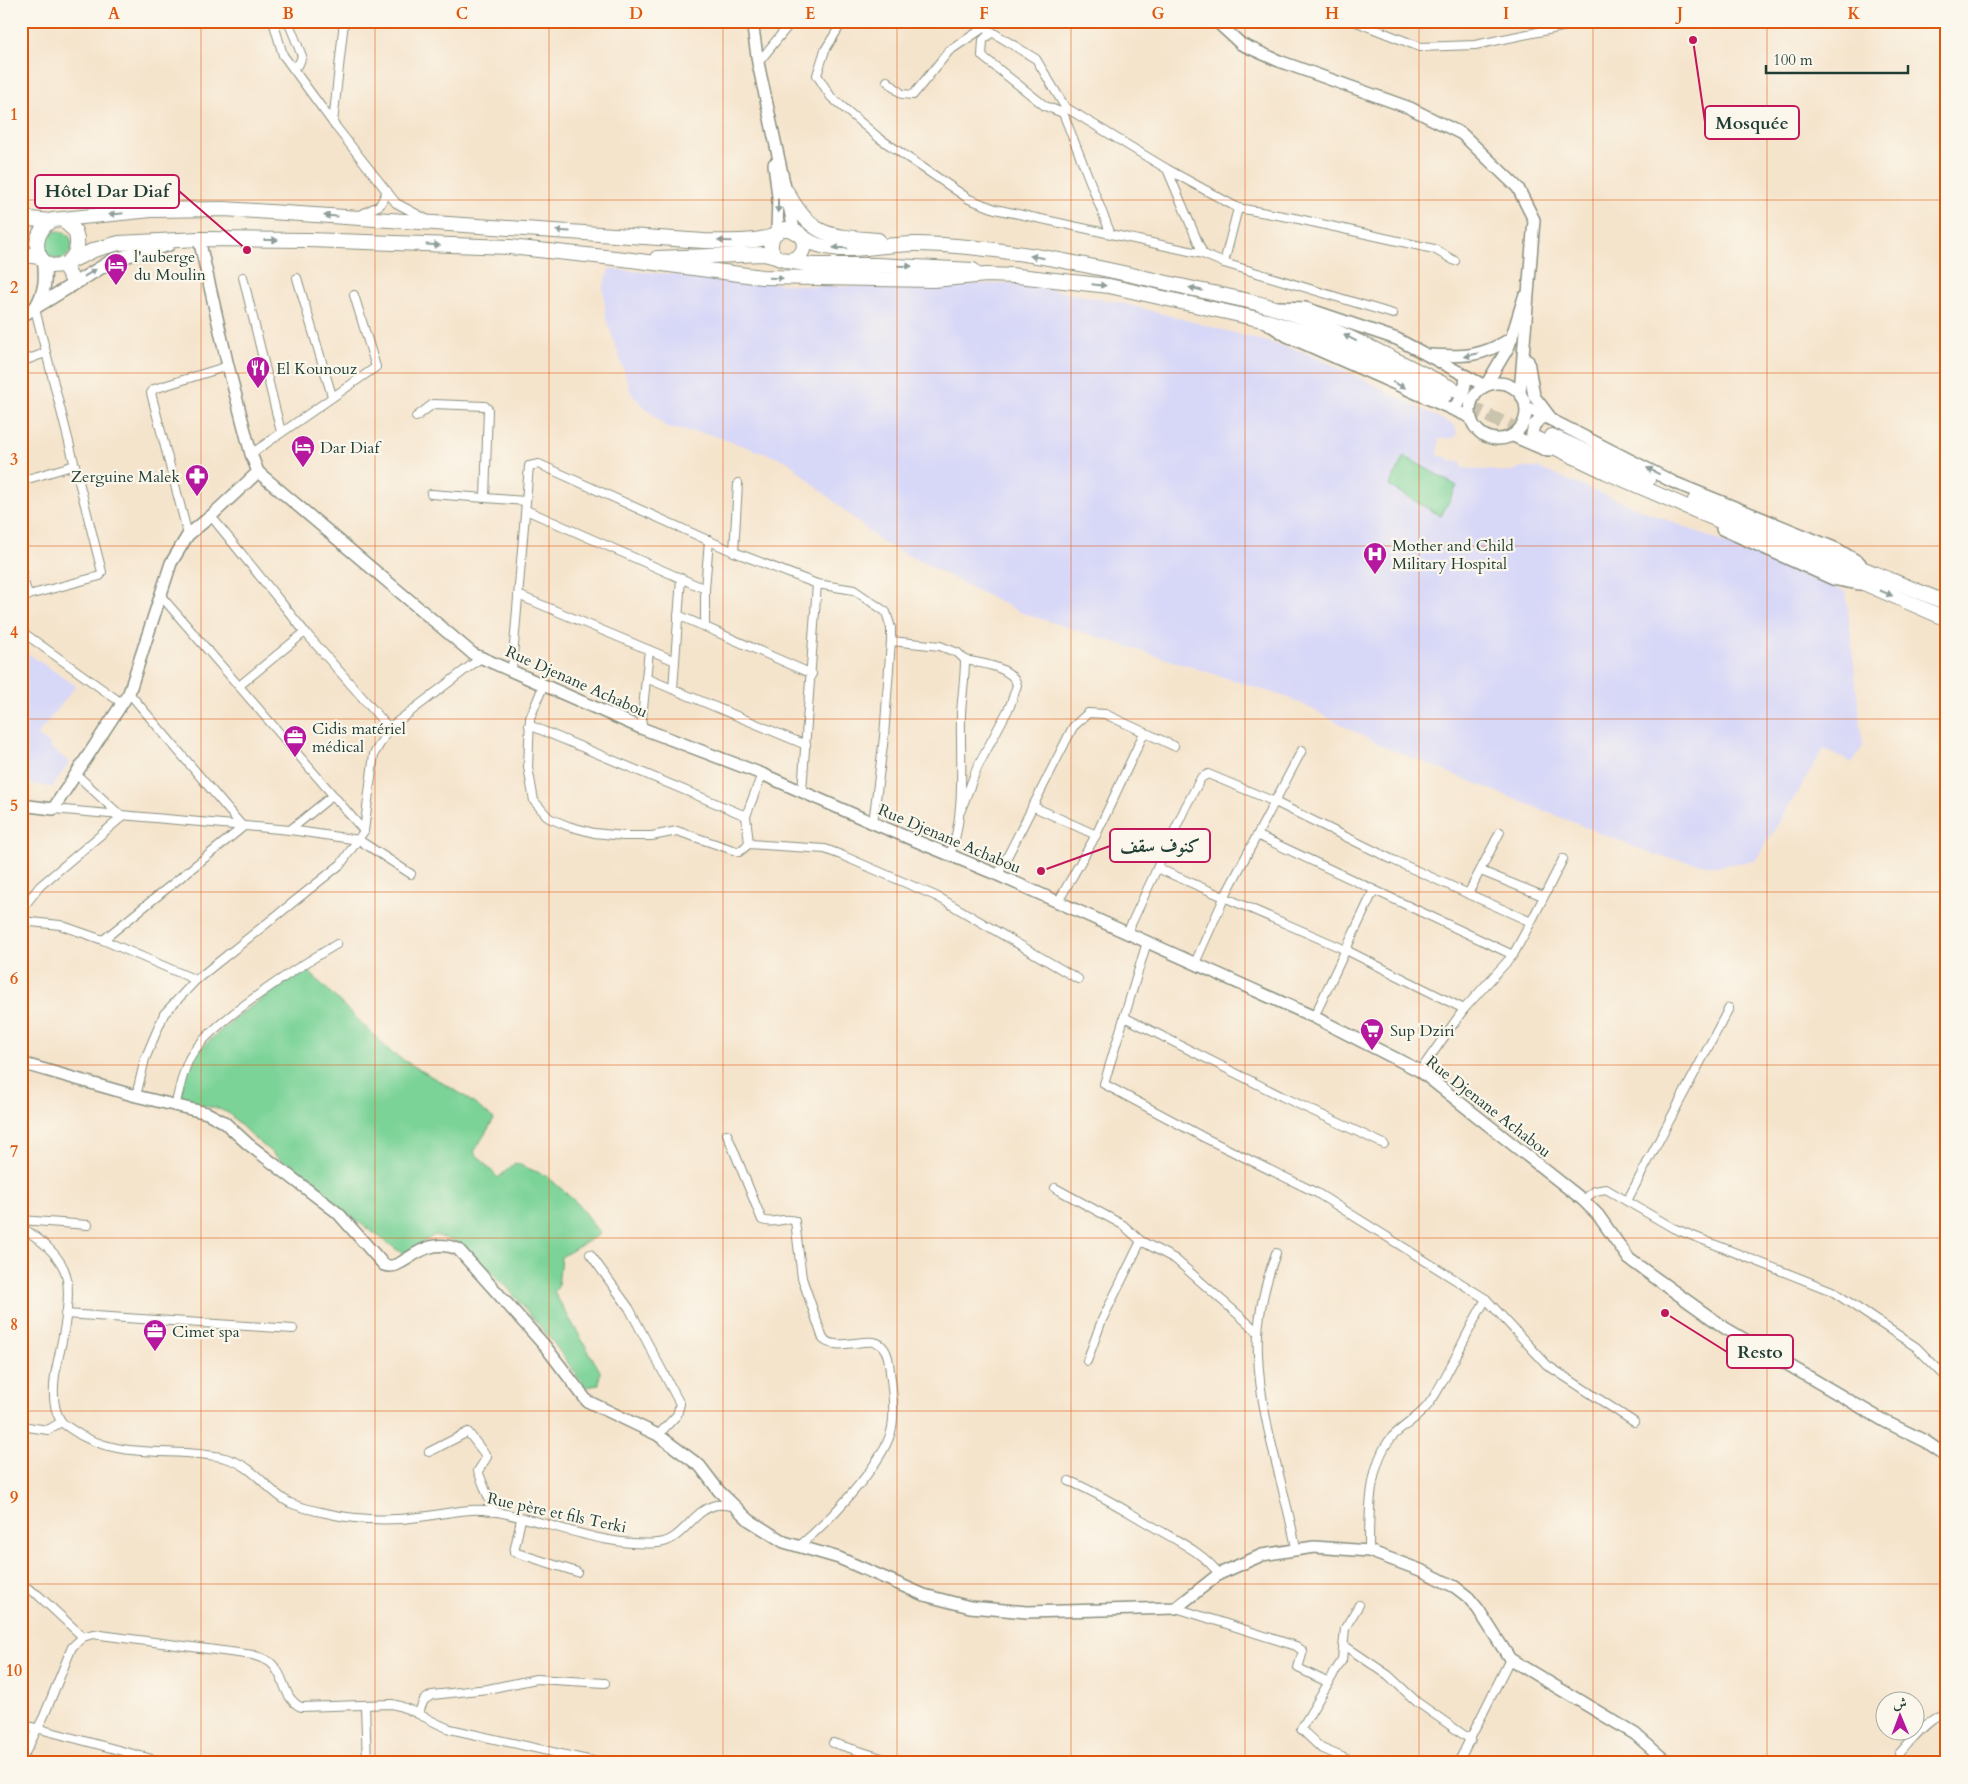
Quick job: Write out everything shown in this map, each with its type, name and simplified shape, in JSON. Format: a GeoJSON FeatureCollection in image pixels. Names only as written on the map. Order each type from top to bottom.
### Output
{"type":"FeatureCollection","features":[{"type":"Feature","properties":{"kind":"highway"},"geometry":{"type":"LineString","coordinates":[[787,192],[798,212],[818,230],[834,236],[990,250],[1115,271],[1264,313]]}},
{"type":"Feature","properties":{"kind":"highway"},"geometry":{"type":"LineString","coordinates":[[21,218],[57,220],[182,209],[224,209],[704,240],[746,241],[775,234],[788,228],[822,247],[841,249],[918,244]]}},
{"type":"Feature","properties":{"kind":"highway"},"geometry":{"type":"LineString","coordinates":[[42,259],[38,237],[57,220]]}},
{"type":"Feature","properties":{"kind":"highway"},"geometry":{"type":"LineString","coordinates":[[57,220],[73,228],[78,242],[74,257],[66,264]]}},
{"type":"Feature","properties":{"kind":"highway"},"geometry":{"type":"LineString","coordinates":[[781,259],[797,257],[803,248],[802,237],[796,231]]}},
{"type":"Feature","properties":{"kind":"highway"},"geometry":{"type":"LineString","coordinates":[[775,234],[771,247],[781,259]]}},
{"type":"Feature","properties":{"kind":"highway"},"geometry":{"type":"LineString","coordinates":[[21,254],[42,259],[57,267],[102,247],[119,243],[195,240],[380,242],[510,247],[624,259],[762,277],[933,280],[986,275],[1016,276]]}},
{"type":"Feature","properties":{"kind":"highway"},"geometry":{"type":"LineString","coordinates":[[624,259],[759,254],[812,265],[946,268],[1109,286],[1264,313],[1294,314],[1326,327],[1453,399]]}},
{"type":"Feature","properties":{"kind":"highway"},"geometry":{"type":"LineString","coordinates":[[66,264],[74,283]]}},
{"type":"Feature","properties":{"kind":"highway"},"geometry":{"type":"LineString","coordinates":[[1536,438],[1606,472],[1869,579],[1947,619]]}},
{"type":"Feature","properties":{"kind":"highway"},"geometry":{"type":"LineString","coordinates":[[1869,579],[1947,603]]}},
{"type":"Feature","properties":{"kind":"main road"},"geometry":{"type":"LineString","coordinates":[[21,316],[115,259],[195,240]]}},
{"type":"Feature","properties":{"kind":"main road"},"geometry":{"type":"LineString","coordinates":[[35,309],[44,293],[42,259]]}},
{"type":"Feature","properties":{"kind":"street"},"geometry":{"type":"LineString","coordinates":[[273,21],[283,55],[333,123],[396,203],[432,223]]}},
{"type":"Feature","properties":{"kind":"street"},"geometry":{"type":"LineString","coordinates":[[288,21],[302,56],[299,64],[292,67]]}},
{"type":"Feature","properties":{"kind":"street"},"geometry":{"type":"LineString","coordinates":[[333,123],[344,21]]}},
{"type":"Feature","properties":{"kind":"street"},"geometry":{"type":"LineString","coordinates":[[752,21],[770,122],[796,231]]}},
{"type":"Feature","properties":{"kind":"street"},"geometry":{"type":"LineString","coordinates":[[758,63],[792,21]]}},
{"type":"Feature","properties":{"kind":"street"},"geometry":{"type":"LineString","coordinates":[[843,21],[825,50],[817,75],[831,97],[879,138],[970,199],[995,209],[1110,232],[1203,254],[1224,263],[1393,314]]}},
{"type":"Feature","properties":{"kind":"street"},"geometry":{"type":"LineString","coordinates":[[969,21],[982,29],[992,32],[1036,59],[1064,110],[1110,232]]}},
{"type":"Feature","properties":{"kind":"street"},"geometry":{"type":"LineString","coordinates":[[1216,21],[1241,44],[1279,61],[1410,108],[1462,134],[1518,188],[1534,220],[1520,393],[1526,407],[1526,418],[1521,428],[1513,436],[1506,439],[1490,439],[1478,432],[1470,417],[1453,399],[1287,336],[1264,313]]}},
{"type":"Feature","properties":{"kind":"street"},"geometry":{"type":"LineString","coordinates":[[1354,21],[1420,47],[1475,45],[1591,21]]}},
{"type":"Feature","properties":{"kind":"street"},"geometry":{"type":"LineString","coordinates":[[887,81],[902,94],[912,95],[949,51],[982,29]]}},
{"type":"Feature","properties":{"kind":"street"},"geometry":{"type":"LineString","coordinates":[[992,32],[983,40],[982,56],[1045,106],[1064,110],[1238,208],[1294,218],[1434,249],[1455,261]]}},
{"type":"Feature","properties":{"kind":"street"},"geometry":{"type":"LineString","coordinates":[[770,122],[778,196],[775,234]]}},
{"type":"Feature","properties":{"kind":"street"},"geometry":{"type":"LineString","coordinates":[[1167,169],[1203,254]]}},
{"type":"Feature","properties":{"kind":"street"},"geometry":{"type":"LineString","coordinates":[[356,217],[380,205],[387,191]]}},
{"type":"Feature","properties":{"kind":"street"},"geometry":{"type":"LineString","coordinates":[[1224,263],[1238,208]]}},
{"type":"Feature","properties":{"kind":"street","name":"Rue Djenane Achabou"},"geometry":{"type":"LineString","coordinates":[[195,240],[251,454],[258,472],[474,654],[512,669],[642,728],[762,774],[998,875],[1314,1017],[1420,1071],[1583,1200],[1598,1215],[1629,1259],[1725,1328],[1886,1422],[1925,1441],[1947,1456]]}},
{"type":"Feature","properties":{"kind":"street"},"geometry":{"type":"LineString","coordinates":[[243,276],[281,432]]}},
{"type":"Feature","properties":{"kind":"street"},"geometry":{"type":"LineString","coordinates":[[1470,417],[1469,409],[1474,395],[1486,386],[1512,338],[1530,276]]}},
{"type":"Feature","properties":{"kind":"street"},"geometry":{"type":"LineString","coordinates":[[297,278],[332,396]]}},
{"type":"Feature","properties":{"kind":"street"},"geometry":{"type":"LineString","coordinates":[[251,454],[332,396],[375,369],[377,364],[354,295]]}},
{"type":"Feature","properties":{"kind":"street"},"geometry":{"type":"LineString","coordinates":[[1264,313],[1305,308],[1397,340],[1486,386],[1504,384],[1520,393]]}},
{"type":"Feature","properties":{"kind":"street"},"geometry":{"type":"LineString","coordinates":[[21,570],[24,597],[102,575],[35,309]]}},
{"type":"Feature","properties":{"kind":"street"},"geometry":{"type":"LineString","coordinates":[[1426,355],[1464,357],[1486,352],[1512,338]]}},
{"type":"Feature","properties":{"kind":"street"},"geometry":{"type":"LineString","coordinates":[[1525,343],[1534,396],[1549,418]]}},
{"type":"Feature","properties":{"kind":"street"},"geometry":{"type":"LineString","coordinates":[[21,362],[45,352]]}},
{"type":"Feature","properties":{"kind":"street"},"geometry":{"type":"LineString","coordinates":[[188,535],[151,393],[154,390],[228,366]]}},
{"type":"Feature","properties":{"kind":"street"},"geometry":{"type":"LineString","coordinates":[[1453,399],[1463,398],[1466,376]]}},
{"type":"Feature","properties":{"kind":"street"},"geometry":{"type":"LineString","coordinates":[[416,417],[433,404],[485,406],[488,409],[485,498]]}},
{"type":"Feature","properties":{"kind":"street"},"geometry":{"type":"LineString","coordinates":[[1526,407],[1673,482],[1837,549],[1857,560],[1869,579]]}},
{"type":"Feature","properties":{"kind":"street"},"geometry":{"type":"LineString","coordinates":[[1513,436],[1536,438],[1534,425],[1549,418]]}},
{"type":"Feature","properties":{"kind":"street"},"geometry":{"type":"LineString","coordinates":[[512,669],[529,466],[539,464],[734,552],[817,584],[854,590],[875,603],[888,616],[891,641],[884,738],[873,823]]}},
{"type":"Feature","properties":{"kind":"street"},"geometry":{"type":"LineString","coordinates":[[21,482],[75,465]]}},
{"type":"Feature","properties":{"kind":"street"},"geometry":{"type":"LineString","coordinates":[[53,809],[129,694],[171,563],[188,535],[258,472]]}},
{"type":"Feature","properties":{"kind":"street"},"geometry":{"type":"LineString","coordinates":[[734,552],[738,483]]}},
{"type":"Feature","properties":{"kind":"street"},"geometry":{"type":"LineString","coordinates":[[431,494],[526,501]]}},
{"type":"Feature","properties":{"kind":"street"},"geometry":{"type":"LineString","coordinates":[[526,510],[705,589]]}},
{"type":"Feature","properties":{"kind":"street"},"geometry":{"type":"LineString","coordinates":[[211,516],[305,632],[389,728]]}},
{"type":"Feature","properties":{"kind":"street"},"geometry":{"type":"LineString","coordinates":[[705,627],[705,589],[709,540]]}},
{"type":"Feature","properties":{"kind":"street"},"geometry":{"type":"LineString","coordinates":[[673,689],[673,660],[681,578]]}},
{"type":"Feature","properties":{"kind":"street"},"geometry":{"type":"LineString","coordinates":[[802,791],[812,674],[817,584]]}},
{"type":"Feature","properties":{"kind":"street"},"geometry":{"type":"LineString","coordinates":[[518,595],[673,660]]}},
{"type":"Feature","properties":{"kind":"street"},"geometry":{"type":"LineString","coordinates":[[161,596],[364,831]]}},
{"type":"Feature","properties":{"kind":"street"},"geometry":{"type":"LineString","coordinates":[[678,615],[812,674]]}},
{"type":"Feature","properties":{"kind":"street"},"geometry":{"type":"LineString","coordinates":[[21,631],[123,704]]}},
{"type":"Feature","properties":{"kind":"street"},"geometry":{"type":"LineString","coordinates":[[239,686],[305,632]]}},
{"type":"Feature","properties":{"kind":"street"},"geometry":{"type":"LineString","coordinates":[[891,641],[940,646],[958,653],[965,660],[1007,672],[1014,678],[1017,685],[1010,706],[978,768],[959,815]]}},
{"type":"Feature","properties":{"kind":"street"},"geometry":{"type":"LineString","coordinates":[[642,728],[649,650]]}},
{"type":"Feature","properties":{"kind":"street"},"geometry":{"type":"LineString","coordinates":[[136,1096],[144,1059],[164,1014],[196,980],[341,864],[359,840],[364,831],[374,754],[389,728],[482,657]]}},
{"type":"Feature","properties":{"kind":"street"},"geometry":{"type":"LineString","coordinates":[[950,855],[956,840],[959,815],[965,660]]}},
{"type":"Feature","properties":{"kind":"street"},"geometry":{"type":"LineString","coordinates":[[646,678],[806,744]]}},
{"type":"Feature","properties":{"kind":"street"},"geometry":{"type":"LineString","coordinates":[[544,684],[529,725],[528,767],[534,801],[549,818],[577,828],[624,836],[652,836],[677,831],[739,852],[749,844],[825,849],[938,897],[1078,979]]}},
{"type":"Feature","properties":{"kind":"street"},"geometry":{"type":"LineString","coordinates":[[129,694],[243,827]]}},
{"type":"Feature","properties":{"kind":"street"},"geometry":{"type":"LineString","coordinates":[[998,875],[1065,739],[1084,714],[1094,712],[1105,714],[1174,746]]}},
{"type":"Feature","properties":{"kind":"street"},"geometry":{"type":"LineString","coordinates":[[529,725],[746,816]]}},
{"type":"Feature","properties":{"kind":"street"},"geometry":{"type":"LineString","coordinates":[[1058,902],[1096,835],[1144,733]]}},
{"type":"Feature","properties":{"kind":"street"},"geometry":{"type":"LineString","coordinates":[[1195,963],[1225,896],[1259,836],[1302,750]]}},
{"type":"Feature","properties":{"kind":"street"},"geometry":{"type":"LineString","coordinates":[[749,844],[746,816],[762,774]]}},
{"type":"Feature","properties":{"kind":"street"},"geometry":{"type":"LineString","coordinates":[[77,775],[122,817]]}},
{"type":"Feature","properties":{"kind":"street"},"geometry":{"type":"LineString","coordinates":[[1127,932],[1186,806],[1204,775],[1213,775],[1275,802],[1531,922]]}},
{"type":"Feature","properties":{"kind":"street"},"geometry":{"type":"LineString","coordinates":[[290,830],[332,796]]}},
{"type":"Feature","properties":{"kind":"street"},"geometry":{"type":"LineString","coordinates":[[21,805],[122,817],[290,830],[359,840],[411,874]]}},
{"type":"Feature","properties":{"kind":"street"},"geometry":{"type":"LineString","coordinates":[[1032,806],[1096,835]]}},
{"type":"Feature","properties":{"kind":"street"},"geometry":{"type":"LineString","coordinates":[[21,910],[40,886],[122,817]]}},
{"type":"Feature","properties":{"kind":"street"},"geometry":{"type":"LineString","coordinates":[[102,940],[243,827]]}},
{"type":"Feature","properties":{"kind":"street"},"geometry":{"type":"LineString","coordinates":[[1468,894],[1500,832]]}},
{"type":"Feature","properties":{"kind":"street"},"geometry":{"type":"LineString","coordinates":[[1259,836],[1513,955]]}},
{"type":"Feature","properties":{"kind":"street"},"geometry":{"type":"LineString","coordinates":[[1420,1071],[1464,1009],[1513,955],[1563,859]]}},
{"type":"Feature","properties":{"kind":"street"},"geometry":{"type":"LineString","coordinates":[[1157,868],[1346,950],[1464,1009]]}},
{"type":"Feature","properties":{"kind":"street"},"geometry":{"type":"LineString","coordinates":[[1481,871],[1543,896]]}},
{"type":"Feature","properties":{"kind":"street"},"geometry":{"type":"LineString","coordinates":[[1314,1017],[1374,890]]}},
{"type":"Feature","properties":{"kind":"street"},"geometry":{"type":"LineString","coordinates":[[21,921],[60,925],[102,940],[196,980]]}},
{"type":"Feature","properties":{"kind":"street"},"geometry":{"type":"LineString","coordinates":[[1147,942],[1104,1084],[1203,1137],[1318,1194],[1486,1299],[1547,1365],[1634,1422]]}},
{"type":"Feature","properties":{"kind":"street"},"geometry":{"type":"LineString","coordinates":[[175,1107],[180,1082],[190,1058],[204,1040],[292,971],[337,944]]}},
{"type":"Feature","properties":{"kind":"street"},"geometry":{"type":"LineString","coordinates":[[1627,1201],[1729,1008]]}},
{"type":"Feature","properties":{"kind":"street"},"geometry":{"type":"LineString","coordinates":[[1124,1017],[1280,1096],[1384,1144]]}},
{"type":"Feature","properties":{"kind":"street"},"geometry":{"type":"LineString","coordinates":[[21,1063],[175,1107],[207,1114],[224,1122],[248,1144],[338,1213],[384,1265],[394,1266],[431,1245],[445,1244],[458,1249],[545,1346],[587,1401],[658,1435],[700,1466],[719,1491],[749,1520],[784,1542],[840,1558],[924,1595],[970,1607],[1027,1612],[1176,1608],[1301,1648],[1303,1653],[1298,1668],[1329,1682]]}},
{"type":"Feature","properties":{"kind":"street"},"geometry":{"type":"LineString","coordinates":[[727,1134],[762,1220],[776,1222],[791,1219],[796,1224],[802,1278],[823,1339],[830,1343],[840,1344],[875,1342],[882,1347],[888,1356],[893,1391],[892,1427],[889,1438],[864,1480],[798,1547]]}},
{"type":"Feature","properties":{"kind":"street"},"geometry":{"type":"LineString","coordinates":[[1055,1188],[1124,1225],[1141,1241],[1174,1259],[1258,1332]]}},
{"type":"Feature","properties":{"kind":"street"},"geometry":{"type":"LineString","coordinates":[[1583,1200],[1595,1191],[1602,1189],[1611,1191],[1673,1228],[1832,1291],[1916,1347],[1947,1378]]}},
{"type":"Feature","properties":{"kind":"street"},"geometry":{"type":"LineString","coordinates":[[21,1220],[88,1225]]}},
{"type":"Feature","properties":{"kind":"street"},"geometry":{"type":"LineString","coordinates":[[21,1227],[33,1234],[56,1256],[65,1271],[68,1292],[54,1385],[54,1405],[61,1422],[48,1430],[21,1426]]}},
{"type":"Feature","properties":{"kind":"street"},"geometry":{"type":"LineString","coordinates":[[1087,1361],[1102,1320],[1141,1241]]}},
{"type":"Feature","properties":{"kind":"street"},"geometry":{"type":"LineString","coordinates":[[1276,1253],[1267,1282],[1258,1332],[1259,1371],[1263,1398],[1296,1548]]}},
{"type":"Feature","properties":{"kind":"street"},"geometry":{"type":"LineString","coordinates":[[590,1254],[629,1308],[680,1404],[677,1415],[658,1435]]}},
{"type":"Feature","properties":{"kind":"street"},"geometry":{"type":"LineString","coordinates":[[1369,1551],[1369,1520],[1375,1476],[1384,1448],[1392,1437],[1418,1416],[1430,1403],[1486,1299]]}},
{"type":"Feature","properties":{"kind":"street"},"geometry":{"type":"LineString","coordinates":[[65,1314],[293,1329]]}},
{"type":"Feature","properties":{"kind":"street","name":"Rue père et fils Terki"},"geometry":{"type":"LineString","coordinates":[[61,1422],[82,1437],[102,1445],[133,1451],[226,1459],[258,1475],[270,1488],[290,1502],[338,1515],[373,1518],[416,1518],[475,1510],[521,1518],[591,1536],[637,1543],[661,1543],[675,1537],[700,1512],[715,1506],[734,1506]]}},
{"type":"Feature","properties":{"kind":"street"},"geometry":{"type":"LineString","coordinates":[[429,1452],[468,1432],[487,1457],[478,1471],[494,1512]]}},
{"type":"Feature","properties":{"kind":"street"},"geometry":{"type":"LineString","coordinates":[[1069,1482],[1090,1490],[1190,1548],[1212,1565],[1219,1574]]}},
{"type":"Feature","properties":{"kind":"street"},"geometry":{"type":"LineString","coordinates":[[521,1518],[514,1552],[577,1572]]}},
{"type":"Feature","properties":{"kind":"street"},"geometry":{"type":"LineString","coordinates":[[1176,1608],[1219,1574],[1262,1555],[1296,1548],[1314,1547],[1369,1551],[1423,1570],[1456,1588],[1468,1597],[1478,1609],[1510,1659],[1635,1734],[1668,1763]]}},
{"type":"Feature","properties":{"kind":"street"},"geometry":{"type":"LineString","coordinates":[[21,1584],[38,1595],[83,1637]]}},
{"type":"Feature","properties":{"kind":"street"},"geometry":{"type":"LineString","coordinates":[[1356,1763],[1320,1748],[1301,1730],[1304,1720],[1342,1660],[1345,1646],[1345,1628],[1360,1605]]}},
{"type":"Feature","properties":{"kind":"street"},"geometry":{"type":"LineString","coordinates":[[21,1761],[38,1728],[72,1647],[83,1637],[93,1634],[253,1655],[271,1662],[289,1698],[293,1704],[301,1708],[392,1704],[405,1706],[434,1724],[450,1729],[601,1763]]}},
{"type":"Feature","properties":{"kind":"street"},"geometry":{"type":"LineString","coordinates":[[1345,1646],[1388,1675],[1417,1702],[1471,1740]]}},
{"type":"Feature","properties":{"kind":"street"},"geometry":{"type":"LineString","coordinates":[[1458,1763],[1510,1659]]}},
{"type":"Feature","properties":{"kind":"street"},"geometry":{"type":"LineString","coordinates":[[418,1714],[424,1700],[432,1695],[488,1689],[536,1679],[605,1683]]}},
{"type":"Feature","properties":{"kind":"street"},"geometry":{"type":"LineString","coordinates":[[366,1705],[367,1763]]}},
{"type":"Feature","properties":{"kind":"street"},"geometry":{"type":"LineString","coordinates":[[1901,1763],[1899,1754],[1910,1741],[1937,1715],[1947,1714]]}},
{"type":"Feature","properties":{"kind":"street"},"geometry":{"type":"LineString","coordinates":[[21,1724],[167,1763]]}},
{"type":"Feature","properties":{"kind":"street"},"geometry":{"type":"LineString","coordinates":[[832,1744],[898,1763]]}},
{"type":"Feature","properties":{"kind":"shaded area","name":"Mother and Child Military Hospital"},"geometry":{"type":"Polygon","coordinates":[[[609,269],[810,286],[884,287],[1022,284],[1122,303],[1301,351],[1357,376],[1455,426],[1457,433],[1454,438],[1439,439],[1438,456],[1448,457],[1449,461],[1462,462],[1462,468],[1509,472],[1521,468],[1538,468],[1846,592],[1863,746],[1852,763],[1824,749],[1755,861],[1714,866],[1654,855],[1383,746],[1292,699],[1022,613],[881,542],[787,461],[709,434],[667,428],[632,395],[606,318],[603,288],[609,269]]]}},
{"type":"Feature","properties":{"kind":"shaded area"},"geometry":{"type":"Polygon","coordinates":[[[21,649],[76,686],[37,735],[51,745],[49,747],[70,762],[52,787],[21,783],[21,649]]]}},
{"type":"Feature","properties":{"kind":"green space"},"geometry":{"type":"Polygon","coordinates":[[[58,231],[68,235],[72,245],[68,255],[58,259],[48,255],[44,245],[48,235],[58,231]]]}},
{"type":"Feature","properties":{"kind":"green space"},"geometry":{"type":"Polygon","coordinates":[[[1404,456],[1457,486],[1441,516],[1389,486],[1404,456]]]}},
{"type":"Feature","properties":{"kind":"green space"},"geometry":{"type":"Polygon","coordinates":[[[303,966],[393,1054],[463,1095],[494,1119],[474,1152],[498,1178],[515,1163],[547,1176],[578,1204],[600,1234],[561,1257],[558,1287],[554,1292],[600,1371],[599,1385],[585,1387],[553,1342],[507,1287],[471,1253],[453,1241],[435,1235],[403,1254],[339,1208],[253,1137],[228,1113],[217,1108],[180,1102],[186,1070],[202,1047],[240,1014],[280,987],[303,966]]]}},
{"type":"Feature","properties":{"kind":"tunnel"},"geometry":{"type":"LineString","coordinates":[[1451,398],[1537,439]]}},
{"type":"Feature","properties":{"kind":"place","name":"Mosquée"},"geometry":{"type":"Point","coordinates":[1693,40]}},
{"type":"Feature","properties":{"kind":"place","name":"Hôtel Dar Diaf"},"geometry":{"type":"Point","coordinates":[247,250]}},
{"type":"Feature","properties":{"kind":"place","name":"l'auberge du Moulin"},"geometry":{"type":"Point","coordinates":[116,286]}},
{"type":"Feature","properties":{"kind":"place","name":"El Kounouz"},"geometry":{"type":"Point","coordinates":[258,389]}},
{"type":"Feature","properties":{"kind":"place","name":"Dar Diaf"},"geometry":{"type":"Point","coordinates":[303,468]}},
{"type":"Feature","properties":{"kind":"place","name":"Zerguine Malek"},"geometry":{"type":"Point","coordinates":[197,497]}},
{"type":"Feature","properties":{"kind":"place","name":"Mother and Child Military Hospital"},"geometry":{"type":"Point","coordinates":[1375,575]}},
{"type":"Feature","properties":{"kind":"place","name":"Cidis matériel médical"},"geometry":{"type":"Point","coordinates":[295,758]}},
{"type":"Feature","properties":{"kind":"place","name":"كنوف سقف"},"geometry":{"type":"Point","coordinates":[1041,871]}},
{"type":"Feature","properties":{"kind":"place","name":"Sup Dziri"},"geometry":{"type":"Point","coordinates":[1372,1051]}},
{"type":"Feature","properties":{"kind":"place","name":"Resto"},"geometry":{"type":"Point","coordinates":[1665,1313]}},
{"type":"Feature","properties":{"kind":"place","name":"Cimet spa"},"geometry":{"type":"Point","coordinates":[155,1352]}}]}
